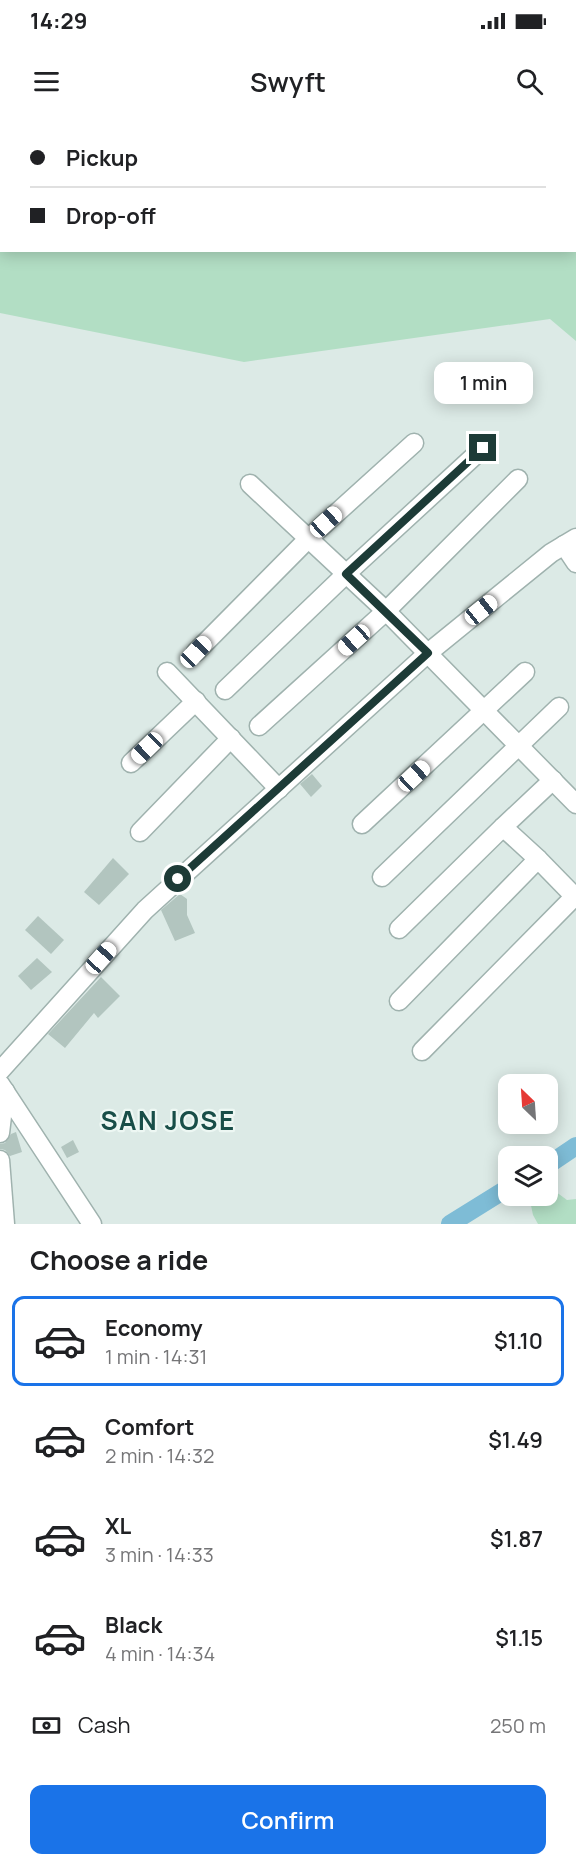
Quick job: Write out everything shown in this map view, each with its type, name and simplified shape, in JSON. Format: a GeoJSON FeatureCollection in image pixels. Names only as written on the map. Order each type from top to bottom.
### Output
{"type":"FeatureCollection","features":[{"type":"Feature","properties":{"kind":"street"},"geometry":{"type":"LineString","coordinates":[[196,652],[309,538],[414,443]]}},
{"type":"Feature","properties":{"kind":"street"},"geometry":{"type":"LineString","coordinates":[[225,690],[346,574],[483,448]]}},
{"type":"Feature","properties":{"kind":"street"},"geometry":{"type":"LineString","coordinates":[[259,726],[386,611],[518,479]]}},
{"type":"Feature","properties":{"kind":"street"},"geometry":{"type":"LineString","coordinates":[[250,484],[386,611],[576,804]]}},
{"type":"Feature","properties":{"kind":"street"},"geometry":{"type":"LineString","coordinates":[[0,1071],[145,910],[428,653],[551,553],[570,541],[576,563]]}},
{"type":"Feature","properties":{"kind":"street"},"geometry":{"type":"LineString","coordinates":[[167,672],[279,789]]}},
{"type":"Feature","properties":{"kind":"street"},"geometry":{"type":"LineString","coordinates":[[362,824],[525,672]]}},
{"type":"Feature","properties":{"kind":"street"},"geometry":{"type":"LineString","coordinates":[[131,763],[196,701]]}},
{"type":"Feature","properties":{"kind":"street"},"geometry":{"type":"LineString","coordinates":[[382,877],[559,707]]}},
{"type":"Feature","properties":{"kind":"street"},"geometry":{"type":"LineString","coordinates":[[140,831],[231,738]]}},
{"type":"Feature","properties":{"kind":"street"},"geometry":{"type":"LineString","coordinates":[[399,929],[553,780]]}},
{"type":"Feature","properties":{"kind":"street"},"geometry":{"type":"LineString","coordinates":[[422,1051],[576,897],[503,827]]}},
{"type":"Feature","properties":{"kind":"street"},"geometry":{"type":"LineString","coordinates":[[399,1001],[538,859]]}},
{"type":"Feature","properties":{"kind":"street"},"geometry":{"type":"LineString","coordinates":[[0,1133],[2,1087]]}},
{"type":"Feature","properties":{"kind":"street"},"geometry":{"type":"LineString","coordinates":[[2,1087],[92,1224]]}},
{"type":"Feature","properties":{"kind":"street"},"geometry":{"type":"LineString","coordinates":[[0,1160],[4,1224]]}},
{"type":"Feature","properties":{"kind":"green space"},"geometry":{"type":"Polygon","coordinates":[[[0,252],[576,252],[576,341],[550,319],[244,362],[0,313],[0,252]]]}},
{"type":"Feature","properties":{"kind":"green space"},"geometry":{"type":"Polygon","coordinates":[[[558,1193],[567,1200],[576,1199],[576,1224],[538,1224],[531,1206],[558,1206],[558,1193]]]}},
{"type":"Feature","properties":{"kind":"building"},"geometry":{"type":"Polygon","coordinates":[[[312,774],[322,786],[311,797],[300,784],[312,774]]]}},
{"type":"Feature","properties":{"kind":"building"},"geometry":{"type":"Polygon","coordinates":[[[113,858],[129,874],[99,905],[84,892],[113,858]]]}},
{"type":"Feature","properties":{"kind":"building"},"geometry":{"type":"Polygon","coordinates":[[[180,894],[187,899],[187,915],[195,933],[175,941],[161,910],[180,894]]]}},
{"type":"Feature","properties":{"kind":"building"},"geometry":{"type":"Polygon","coordinates":[[[38,916],[64,940],[51,954],[25,930],[38,916]]]}},
{"type":"Feature","properties":{"kind":"building"},"geometry":{"type":"Polygon","coordinates":[[[37,958],[52,972],[31,990],[18,976],[37,958]]]}},
{"type":"Feature","properties":{"kind":"building"},"geometry":{"type":"Polygon","coordinates":[[[101,977],[120,996],[98,1018],[94,1013],[65,1048],[48,1034],[101,977]]]}},
{"type":"Feature","properties":{"kind":"building"},"geometry":{"type":"Polygon","coordinates":[[[16,1132],[22,1152],[10,1156],[5,1150],[0,1149],[0,1144],[5,1143],[11,1134],[16,1132]]]}},
{"type":"Feature","properties":{"kind":"building"},"geometry":{"type":"Polygon","coordinates":[[[73,1140],[79,1152],[67,1158],[61,1147],[73,1140]]]}},
{"type":"Feature","properties":{"kind":"waterway"},"geometry":{"type":"LineString","coordinates":[[558,1158],[576,1146]]}},
{"type":"Feature","properties":{"kind":"waterway"},"geometry":{"type":"LineString","coordinates":[[450,1224],[498,1194]]}},
{"type":"Feature","properties":{"kind":"district","name":"SAN JOSE"},"geometry":{"type":"Point","coordinates":[168,1120]}},
{"type":"Feature","properties":{"kind":"route"},"geometry":{"type":"LineString","coordinates":[[178,879],[428,653],[346,574],[483,448]]}}]}
